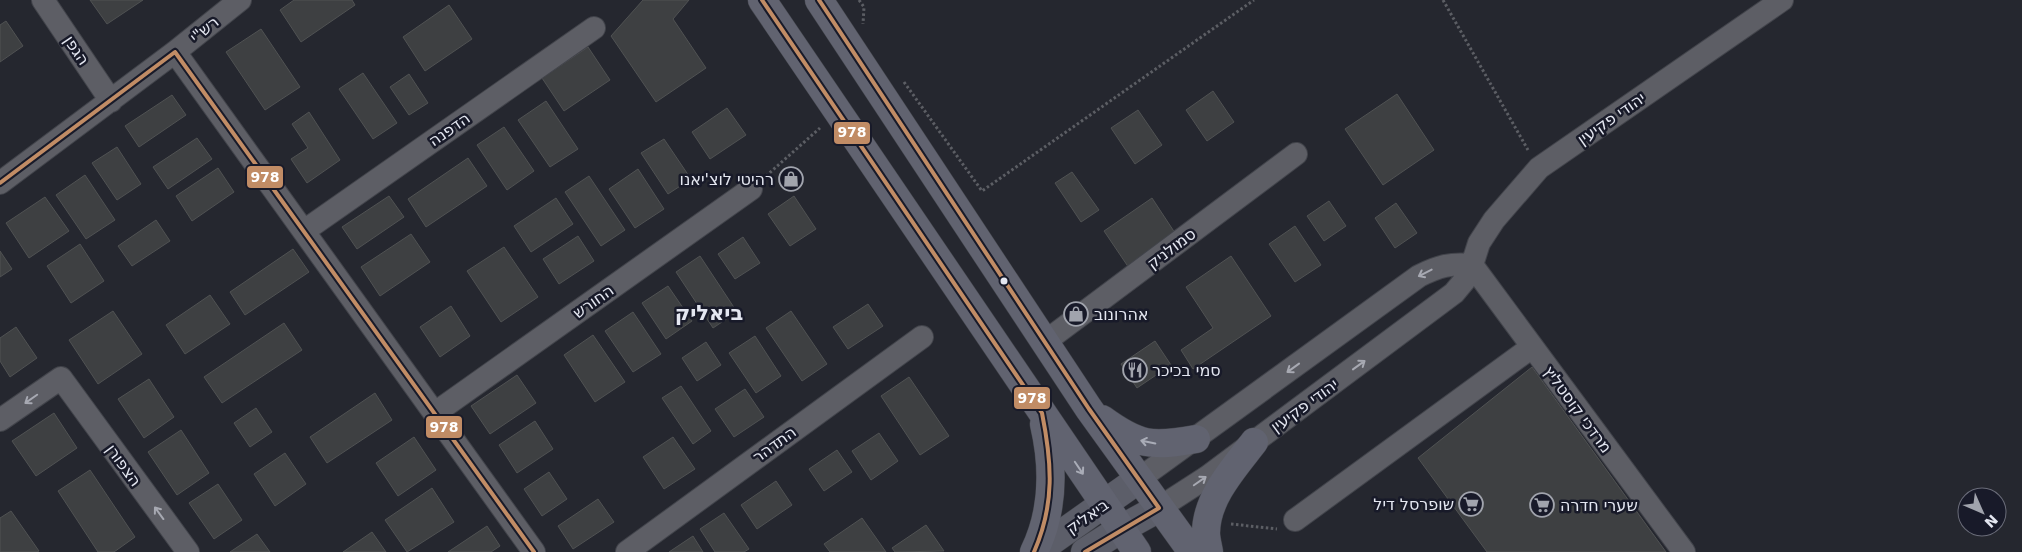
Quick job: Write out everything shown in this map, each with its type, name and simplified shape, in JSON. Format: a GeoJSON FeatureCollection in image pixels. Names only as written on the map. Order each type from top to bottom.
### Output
{"type":"FeatureCollection","features":[{"type":"Feature","properties":{"kind":"highway"},"geometry":{"type":"LineString","coordinates":[[762,0],[1137,552]]}},
{"type":"Feature","properties":{"kind":"highway"},"geometry":{"type":"LineString","coordinates":[[819,0],[1090,409],[1192,552]]}},
{"type":"Feature","properties":{"kind":"highway"},"geometry":{"type":"LineString","coordinates":[[1090,409],[1116,429],[1133,438],[1152,444],[1170,444],[1196,439]]}},
{"type":"Feature","properties":{"kind":"highway"},"geometry":{"type":"LineString","coordinates":[[1035,552],[1041,539],[1048,512],[1052,478],[1050,448],[1042,413]]}},
{"type":"Feature","properties":{"kind":"highway"},"geometry":{"type":"LineString","coordinates":[[1209,552],[1206,534],[1207,522],[1216,496],[1254,442]]}},
{"type":"Feature","properties":{"kind":"main road","name":"ביאליק"},"geometry":{"type":"LineString","coordinates":[[1035,552],[1139,480]]}},
{"type":"Feature","properties":{"kind":"main road","name":"יהודי פקיעין"},"geometry":{"type":"LineString","coordinates":[[1121,528],[1159,508]]}},
{"type":"Feature","properties":{"kind":"main road","name":"ביאליק"},"geometry":{"type":"LineString","coordinates":[[1085,552],[1121,528]]}},
{"type":"Feature","properties":{"kind":"street","name":"הגפן"},"geometry":{"type":"LineString","coordinates":[[43,0],[111,101]]}},
{"type":"Feature","properties":{"kind":"street","name":"רש\"י"},"geometry":{"type":"LineString","coordinates":[[0,183],[111,101],[240,0]]}},
{"type":"Feature","properties":{"kind":"street","name":"יהודי פקיעין"},"geometry":{"type":"LineString","coordinates":[[1159,508],[1199,482],[1442,304],[1464,281],[1472,266],[1479,244],[1494,220],[1539,168],[1782,0]]}},
{"type":"Feature","properties":{"kind":"street","name":"הדפנה"},"geometry":{"type":"LineString","coordinates":[[304,231],[594,28]]}},
{"type":"Feature","properties":{"kind":"street"},"geometry":{"type":"LineString","coordinates":[[175,52],[534,552]]}},
{"type":"Feature","properties":{"kind":"street","name":"סמולניק"},"geometry":{"type":"LineString","coordinates":[[1046,341],[1296,154]]}},
{"type":"Feature","properties":{"kind":"street","name":"החורש"},"geometry":{"type":"LineString","coordinates":[[434,413],[751,189]]}},
{"type":"Feature","properties":{"kind":"street"},"geometry":{"type":"LineString","coordinates":[[1139,480],[1420,276],[1437,267],[1455,264],[1472,266]]}},
{"type":"Feature","properties":{"kind":"street","name":"מרדכי קוסטליץ"},"geometry":{"type":"LineString","coordinates":[[1472,266],[1684,552]]}},
{"type":"Feature","properties":{"kind":"street","name":"התדהר"},"geometry":{"type":"LineString","coordinates":[[627,552],[922,337]]}},
{"type":"Feature","properties":{"kind":"street"},"geometry":{"type":"LineString","coordinates":[[1289,524],[1532,346]]}},
{"type":"Feature","properties":{"kind":"street","name":"הצפורן"},"geometry":{"type":"LineString","coordinates":[[0,420],[61,378],[188,552]]}},
{"type":"Feature","properties":{"kind":"path"},"geometry":{"type":"LineString","coordinates":[[859,0],[864,7],[863,24]]}},
{"type":"Feature","properties":{"kind":"path"},"geometry":{"type":"LineString","coordinates":[[903,80],[982,191],[1254,0]]}},
{"type":"Feature","properties":{"kind":"path"},"geometry":{"type":"LineString","coordinates":[[1443,0],[1539,168]]}},
{"type":"Feature","properties":{"kind":"path"},"geometry":{"type":"LineString","coordinates":[[751,189],[820,128]]}},
{"type":"Feature","properties":{"kind":"path"},"geometry":{"type":"LineString","coordinates":[[1207,522],[1289,524]]}},
{"type":"Feature","properties":{"kind":"building"},"geometry":{"type":"Polygon","coordinates":[[[90,0],[143,0],[107,24],[90,0]]]}},
{"type":"Feature","properties":{"kind":"building"},"geometry":{"type":"Polygon","coordinates":[[[294,0],[352,0],[355,5],[301,42],[280,10],[294,0]]]}},
{"type":"Feature","properties":{"kind":"building"},"geometry":{"type":"Polygon","coordinates":[[[643,0],[689,0],[673,19],[706,68],[656,102],[611,36],[643,0]]]}},
{"type":"Feature","properties":{"kind":"building"},"geometry":{"type":"Polygon","coordinates":[[[449,5],[472,39],[425,71],[403,37],[449,5]]]}},
{"type":"Feature","properties":{"kind":"building"},"geometry":{"type":"Polygon","coordinates":[[[6,21],[23,46],[0,62],[0,25],[6,21]]]}},
{"type":"Feature","properties":{"kind":"building"},"geometry":{"type":"Polygon","coordinates":[[[261,29],[300,87],[265,110],[226,52],[261,29]]]}},
{"type":"Feature","properties":{"kind":"building"},"geometry":{"type":"Polygon","coordinates":[[[588,47],[610,80],[564,111],[542,78],[588,47]]]}},
{"type":"Feature","properties":{"kind":"building"},"geometry":{"type":"Polygon","coordinates":[[[363,73],[397,123],[373,139],[339,89],[363,73]]]}},
{"type":"Feature","properties":{"kind":"building"},"geometry":{"type":"Polygon","coordinates":[[[409,74],[428,103],[409,115],[390,87],[409,74]]]}},
{"type":"Feature","properties":{"kind":"building"},"geometry":{"type":"Polygon","coordinates":[[[1213,91],[1234,122],[1207,141],[1186,110],[1213,91]]]}},
{"type":"Feature","properties":{"kind":"building"},"geometry":{"type":"Polygon","coordinates":[[[1397,94],[1434,150],[1383,185],[1345,129],[1397,94]]]}},
{"type":"Feature","properties":{"kind":"building"},"geometry":{"type":"Polygon","coordinates":[[[172,95],[186,115],[139,147],[125,126],[172,95]]]}},
{"type":"Feature","properties":{"kind":"building"},"geometry":{"type":"Polygon","coordinates":[[[546,101],[578,149],[550,167],[518,120],[546,101]]]}},
{"type":"Feature","properties":{"kind":"building"},"geometry":{"type":"Polygon","coordinates":[[[727,108],[746,135],[710,159],[692,132],[727,108]]]}},
{"type":"Feature","properties":{"kind":"building"},"geometry":{"type":"Polygon","coordinates":[[[1138,110],[1162,145],[1135,164],[1111,128],[1138,110]]]}},
{"type":"Feature","properties":{"kind":"building"},"geometry":{"type":"Polygon","coordinates":[[[309,112],[340,160],[307,183],[291,159],[308,148],[292,124],[309,112]]]}},
{"type":"Feature","properties":{"kind":"building"},"geometry":{"type":"Polygon","coordinates":[[[504,127],[534,171],[507,190],[477,145],[504,127]]]}},
{"type":"Feature","properties":{"kind":"building"},"geometry":{"type":"Polygon","coordinates":[[[197,138],[212,159],[168,189],[153,167],[197,138]]]}},
{"type":"Feature","properties":{"kind":"building"},"geometry":{"type":"Polygon","coordinates":[[[664,139],[691,179],[668,194],[641,153],[664,139]]]}},
{"type":"Feature","properties":{"kind":"building"},"geometry":{"type":"Polygon","coordinates":[[[117,147],[141,184],[117,200],[92,163],[117,147]]]}},
{"type":"Feature","properties":{"kind":"building"},"geometry":{"type":"Polygon","coordinates":[[[468,158],[487,186],[426,227],[408,199],[468,158]]]}},
{"type":"Feature","properties":{"kind":"building"},"geometry":{"type":"Polygon","coordinates":[[[218,168],[234,192],[192,221],[176,196],[218,168]]]}},
{"type":"Feature","properties":{"kind":"building"},"geometry":{"type":"Polygon","coordinates":[[[638,169],[664,209],[635,228],[609,189],[638,169]]]}},
{"type":"Feature","properties":{"kind":"building"},"geometry":{"type":"Polygon","coordinates":[[[1072,172],[1099,210],[1081,222],[1055,183],[1072,172]]]}},
{"type":"Feature","properties":{"kind":"building"},"geometry":{"type":"Polygon","coordinates":[[[85,175],[115,220],[86,239],[56,195],[85,175]]]}},
{"type":"Feature","properties":{"kind":"building"},"geometry":{"type":"Polygon","coordinates":[[[589,176],[625,230],[601,246],[565,192],[589,176]]]}},
{"type":"Feature","properties":{"kind":"building"},"geometry":{"type":"Polygon","coordinates":[[[389,196],[404,217],[357,249],[342,227],[389,196]]]}},
{"type":"Feature","properties":{"kind":"building"},"geometry":{"type":"Polygon","coordinates":[[[794,196],[816,229],[790,246],[768,214],[794,196]]]}},
{"type":"Feature","properties":{"kind":"building"},"geometry":{"type":"Polygon","coordinates":[[[45,197],[69,231],[29,258],[6,223],[45,197]]]}},
{"type":"Feature","properties":{"kind":"building"},"geometry":{"type":"Polygon","coordinates":[[[556,198],[573,224],[531,252],[514,226],[556,198]]]}},
{"type":"Feature","properties":{"kind":"building"},"geometry":{"type":"Polygon","coordinates":[[[1152,198],[1177,236],[1129,268],[1104,231],[1152,198]]]}},
{"type":"Feature","properties":{"kind":"building"},"geometry":{"type":"Polygon","coordinates":[[[1329,201],[1346,226],[1324,241],[1307,216],[1329,201]]]}},
{"type":"Feature","properties":{"kind":"building"},"geometry":{"type":"Polygon","coordinates":[[[1396,203],[1417,233],[1395,248],[1375,218],[1396,203]]]}},
{"type":"Feature","properties":{"kind":"building"},"geometry":{"type":"Polygon","coordinates":[[[156,220],[170,241],[132,266],[118,246],[156,220]]]}},
{"type":"Feature","properties":{"kind":"building"},"geometry":{"type":"Polygon","coordinates":[[[1295,226],[1321,265],[1295,282],[1269,244],[1295,226]]]}},
{"type":"Feature","properties":{"kind":"building"},"geometry":{"type":"Polygon","coordinates":[[[411,234],[430,262],[380,296],[361,267],[411,234]]]}},
{"type":"Feature","properties":{"kind":"building"},"geometry":{"type":"Polygon","coordinates":[[[578,236],[594,261],[559,284],[543,259],[578,236]]]}},
{"type":"Feature","properties":{"kind":"building"},"geometry":{"type":"Polygon","coordinates":[[[743,237],[760,263],[735,279],[718,254],[743,237]]]}},
{"type":"Feature","properties":{"kind":"building"},"geometry":{"type":"Polygon","coordinates":[[[80,244],[104,281],[71,303],[47,266],[80,244]]]}},
{"type":"Feature","properties":{"kind":"building"},"geometry":{"type":"Polygon","coordinates":[[[504,247],[538,297],[501,322],[467,271],[504,247]]]}},
{"type":"Feature","properties":{"kind":"building"},"geometry":{"type":"Polygon","coordinates":[[[293,249],[309,272],[245,315],[230,292],[293,249]]]}},
{"type":"Feature","properties":{"kind":"building"},"geometry":{"type":"Polygon","coordinates":[[[0,251],[12,269],[0,277],[0,251]]]}},
{"type":"Feature","properties":{"kind":"building"},"geometry":{"type":"Polygon","coordinates":[[[700,256],[737,312],[713,328],[676,272],[700,256]]]}},
{"type":"Feature","properties":{"kind":"building"},"geometry":{"type":"Polygon","coordinates":[[[1231,256],[1271,316],[1193,369],[1181,350],[1213,328],[1186,287],[1231,256]]]}},
{"type":"Feature","properties":{"kind":"building"},"geometry":{"type":"Polygon","coordinates":[[[668,286],[692,321],[666,339],[642,303],[668,286]]]}},
{"type":"Feature","properties":{"kind":"building"},"geometry":{"type":"Polygon","coordinates":[[[210,295],[230,324],[185,354],[166,325],[210,295]]]}},
{"type":"Feature","properties":{"kind":"building"},"geometry":{"type":"Polygon","coordinates":[[[868,304],[883,326],[848,349],[833,327],[868,304]]]}},
{"type":"Feature","properties":{"kind":"building"},"geometry":{"type":"Polygon","coordinates":[[[451,306],[470,336],[440,357],[420,327],[451,306]]]}},
{"type":"Feature","properties":{"kind":"building"},"geometry":{"type":"Polygon","coordinates":[[[113,311],[142,354],[98,384],[69,340],[113,311]]]}},
{"type":"Feature","properties":{"kind":"building"},"geometry":{"type":"Polygon","coordinates":[[[791,311],[827,364],[802,381],[766,328],[791,311]]]}},
{"type":"Feature","properties":{"kind":"building"},"geometry":{"type":"Polygon","coordinates":[[[633,312],[661,354],[633,372],[605,331],[633,312]]]}},
{"type":"Feature","properties":{"kind":"building"},"geometry":{"type":"Polygon","coordinates":[[[284,323],[302,350],[222,403],[204,377],[284,323]]]}},
{"type":"Feature","properties":{"kind":"building"},"geometry":{"type":"Polygon","coordinates":[[[16,327],[37,358],[10,377],[0,361],[0,338],[16,327]]]}},
{"type":"Feature","properties":{"kind":"building"},"geometry":{"type":"Polygon","coordinates":[[[593,335],[625,382],[595,402],[564,355],[593,335]]]}},
{"type":"Feature","properties":{"kind":"building"},"geometry":{"type":"Polygon","coordinates":[[[755,336],[781,376],[756,393],[729,353],[755,336]]]}},
{"type":"Feature","properties":{"kind":"building"},"geometry":{"type":"Polygon","coordinates":[[[1155,341],[1171,365],[1137,388],[1121,364],[1155,341]]]}},
{"type":"Feature","properties":{"kind":"building"},"geometry":{"type":"Polygon","coordinates":[[[706,342],[721,365],[697,381],[682,358],[706,342]]]}},
{"type":"Feature","properties":{"kind":"building","name":"שערי חדרה"},"geometry":{"type":"Polygon","coordinates":[[[1532,367],[1666,552],[1487,552],[1418,458],[1532,367]]]}},
{"type":"Feature","properties":{"kind":"building"},"geometry":{"type":"Polygon","coordinates":[[[517,375],[536,403],[490,434],[471,406],[517,375]]]}},
{"type":"Feature","properties":{"kind":"building"},"geometry":{"type":"Polygon","coordinates":[[[909,377],[949,436],[920,455],[881,396],[909,377]]]}},
{"type":"Feature","properties":{"kind":"building"},"geometry":{"type":"Polygon","coordinates":[[[149,379],[174,417],[144,438],[118,399],[149,379]]]}},
{"type":"Feature","properties":{"kind":"building"},"geometry":{"type":"Polygon","coordinates":[[[681,386],[711,431],[693,444],[662,398],[681,386]]]}},
{"type":"Feature","properties":{"kind":"building"},"geometry":{"type":"Polygon","coordinates":[[[745,389],[764,417],[734,437],[715,409],[745,389]]]}},
{"type":"Feature","properties":{"kind":"building"},"geometry":{"type":"Polygon","coordinates":[[[375,393],[392,420],[327,463],[310,437],[375,393]]]}},
{"type":"Feature","properties":{"kind":"building"},"geometry":{"type":"Polygon","coordinates":[[[256,408],[272,432],[250,447],[234,423],[256,408]]]}},
{"type":"Feature","properties":{"kind":"building"},"geometry":{"type":"Polygon","coordinates":[[[54,413],[77,448],[36,476],[12,441],[54,413]]]}},
{"type":"Feature","properties":{"kind":"building"},"geometry":{"type":"Polygon","coordinates":[[[535,421],[553,449],[517,473],[499,445],[535,421]]]}},
{"type":"Feature","properties":{"kind":"building"},"geometry":{"type":"Polygon","coordinates":[[[181,430],[209,473],[177,495],[148,452],[181,430]]]}},
{"type":"Feature","properties":{"kind":"building"},"geometry":{"type":"Polygon","coordinates":[[[879,433],[898,461],[871,480],[852,451],[879,433]]]}},
{"type":"Feature","properties":{"kind":"building"},"geometry":{"type":"Polygon","coordinates":[[[414,437],[436,470],[398,496],[376,463],[414,437]]]}},
{"type":"Feature","properties":{"kind":"building"},"geometry":{"type":"Polygon","coordinates":[[[673,437],[695,469],[664,489],[643,457],[673,437]]]}},
{"type":"Feature","properties":{"kind":"building"},"geometry":{"type":"Polygon","coordinates":[[[837,450],[852,472],[824,491],[809,469],[837,450]]]}},
{"type":"Feature","properties":{"kind":"building"},"geometry":{"type":"Polygon","coordinates":[[[285,453],[306,484],[275,506],[254,474],[285,453]]]}},
{"type":"Feature","properties":{"kind":"building"},"geometry":{"type":"Polygon","coordinates":[[[90,470],[135,537],[114,552],[98,552],[58,491],[90,470]]]}},
{"type":"Feature","properties":{"kind":"building"},"geometry":{"type":"Polygon","coordinates":[[[549,472],[567,499],[542,516],[524,489],[549,472]]]}},
{"type":"Feature","properties":{"kind":"building"},"geometry":{"type":"Polygon","coordinates":[[[776,481],[792,505],[757,529],[741,505],[776,481]]]}},
{"type":"Feature","properties":{"kind":"building"},"geometry":{"type":"Polygon","coordinates":[[[218,484],[242,520],[214,539],[189,503],[218,484]]]}},
{"type":"Feature","properties":{"kind":"building"},"geometry":{"type":"Polygon","coordinates":[[[432,488],[454,522],[407,552],[385,520],[432,488]]]}},
{"type":"Feature","properties":{"kind":"building"},"geometry":{"type":"Polygon","coordinates":[[[598,499],[614,522],[573,549],[558,526],[598,499]]]}},
{"type":"Feature","properties":{"kind":"building"},"geometry":{"type":"Polygon","coordinates":[[[11,511],[39,551],[0,552],[0,518],[11,511]]]}},
{"type":"Feature","properties":{"kind":"building"},"geometry":{"type":"Polygon","coordinates":[[[724,513],[749,549],[744,552],[715,552],[700,529],[724,513]]]}},
{"type":"Feature","properties":{"kind":"building"},"geometry":{"type":"Polygon","coordinates":[[[862,518],[886,552],[830,552],[824,544],[862,518]]]}},
{"type":"Feature","properties":{"kind":"building"},"geometry":{"type":"Polygon","coordinates":[[[926,525],[944,551],[895,552],[892,548],[926,525]]]}},
{"type":"Feature","properties":{"kind":"building"},"geometry":{"type":"Polygon","coordinates":[[[487,526],[500,546],[491,552],[448,552],[487,526]]]}},
{"type":"Feature","properties":{"kind":"building"},"geometry":{"type":"Polygon","coordinates":[[[372,532],[386,552],[343,552],[372,532]]]}},
{"type":"Feature","properties":{"kind":"building"},"geometry":{"type":"Polygon","coordinates":[[[257,534],[270,552],[230,552],[257,534]]]}},
{"type":"Feature","properties":{"kind":"building"},"geometry":{"type":"Polygon","coordinates":[[[693,536],[703,552],[669,552],[693,536]]]}},
{"type":"Feature","properties":{"kind":"transit line","name":"978"},"geometry":{"type":"LineString","coordinates":[[762,0],[1042,413],[1048,449],[1050,483],[1046,517],[1034,552]]}},
{"type":"Feature","properties":{"kind":"transit line","name":"978"},"geometry":{"type":"LineString","coordinates":[[819,0],[1089,409],[1159,508],[1085,552]]}},
{"type":"Feature","properties":{"kind":"transit line","name":"978"},"geometry":{"type":"LineString","coordinates":[[175,52],[534,552]]}},
{"type":"Feature","properties":{"kind":"transit line","name":"978"},"geometry":{"type":"LineString","coordinates":[[0,183],[175,52]]}},
{"type":"Feature","properties":{"kind":"place","name":"רהיטי לוצ'יאנו"},"geometry":{"type":"Point","coordinates":[791,179]}},
{"type":"Feature","properties":{"kind":"place","name":"אהרונוב"},"geometry":{"type":"Point","coordinates":[1076,314]}},
{"type":"Feature","properties":{"kind":"place","name":"סמי בכיכר"},"geometry":{"type":"Point","coordinates":[1135,370]}},
{"type":"Feature","properties":{"kind":"place","name":"שופרסל דיל"},"geometry":{"type":"Point","coordinates":[1471,504]}},
{"type":"Feature","properties":{"kind":"place","name":"שערי חדרה"},"geometry":{"type":"Point","coordinates":[1542,505]}},
{"type":"Feature","properties":{"kind":"district","name":"ביאליק"},"geometry":{"type":"Point","coordinates":[709,313]}}]}
